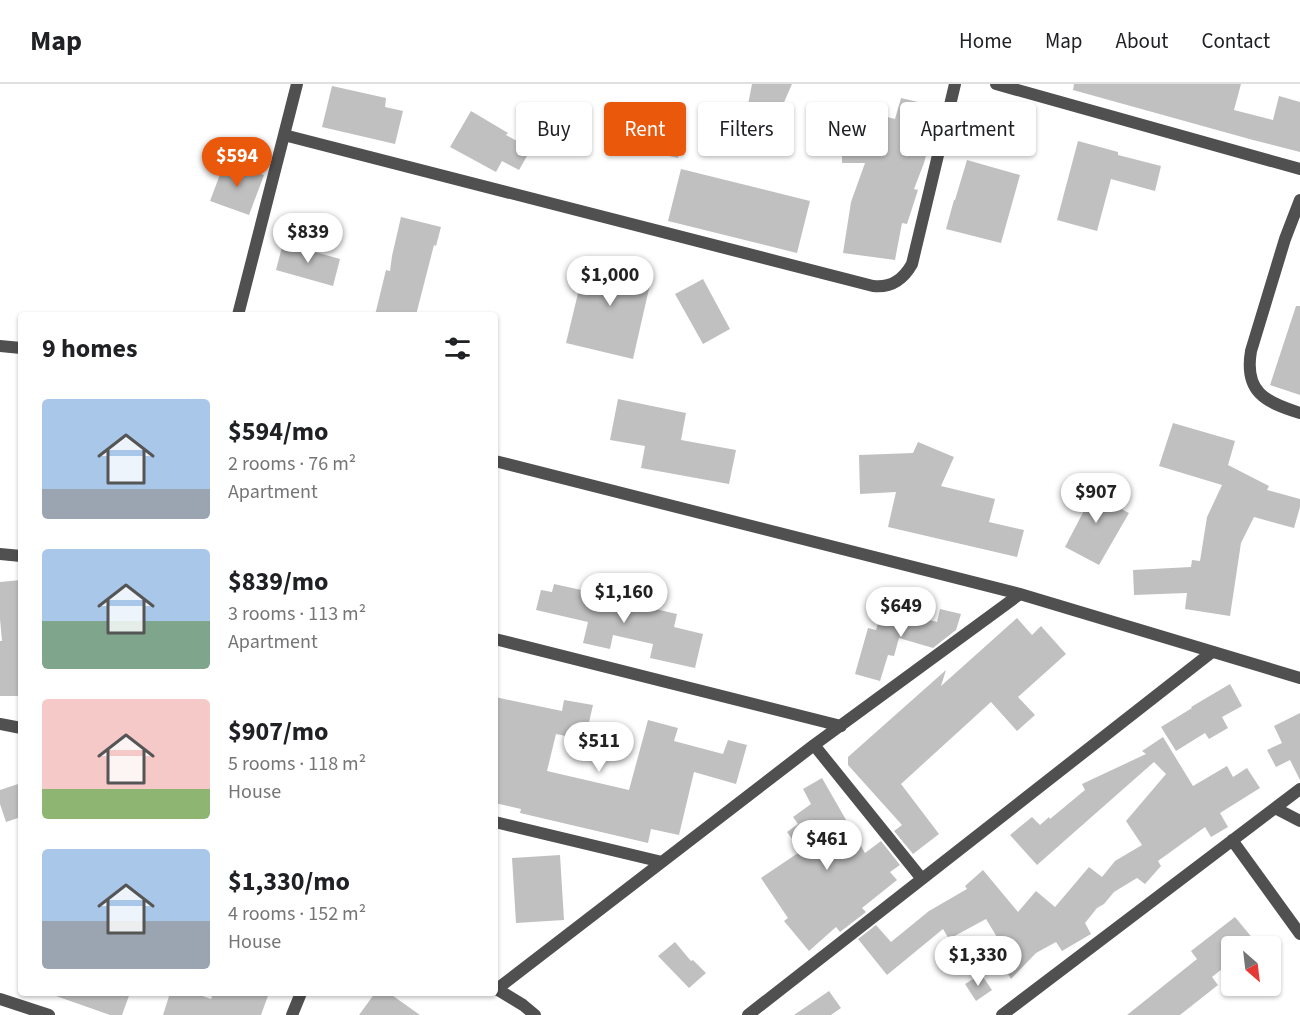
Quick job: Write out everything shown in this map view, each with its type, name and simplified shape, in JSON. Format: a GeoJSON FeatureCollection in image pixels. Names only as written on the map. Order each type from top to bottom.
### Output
{"type":"FeatureCollection","features":[{"type":"Feature","properties":{"kind":"street"},"geometry":{"type":"LineString","coordinates":[[239,312],[297,84]]}},
{"type":"Feature","properties":{"kind":"street"},"geometry":{"type":"LineString","coordinates":[[284,135],[881,287],[903,278],[912,264],[955,84]]}},
{"type":"Feature","properties":{"kind":"street"},"geometry":{"type":"LineString","coordinates":[[996,84],[1300,169]]}},
{"type":"Feature","properties":{"kind":"street"},"geometry":{"type":"LineString","coordinates":[[1300,200],[1285,239],[1248,366],[1252,381],[1260,394],[1271,403],[1300,413]]}},
{"type":"Feature","properties":{"kind":"street"},"geometry":{"type":"LineString","coordinates":[[0,346],[18,348]]}},
{"type":"Feature","properties":{"kind":"street"},"geometry":{"type":"LineString","coordinates":[[498,461],[1020,594],[1300,678]]}},
{"type":"Feature","properties":{"kind":"street"},"geometry":{"type":"LineString","coordinates":[[0,554],[18,555]]}},
{"type":"Feature","properties":{"kind":"street"},"geometry":{"type":"LineString","coordinates":[[498,986],[814,745],[1020,594]]}},
{"type":"Feature","properties":{"kind":"street"},"geometry":{"type":"LineString","coordinates":[[498,640],[841,726]]}},
{"type":"Feature","properties":{"kind":"street"},"geometry":{"type":"LineString","coordinates":[[748,1015],[1212,652]]}},
{"type":"Feature","properties":{"kind":"street"},"geometry":{"type":"LineString","coordinates":[[0,724],[18,727]]}},
{"type":"Feature","properties":{"kind":"street"},"geometry":{"type":"LineString","coordinates":[[814,745],[922,879]]}},
{"type":"Feature","properties":{"kind":"street"},"geometry":{"type":"LineString","coordinates":[[1002,1015],[1300,789]]}},
{"type":"Feature","properties":{"kind":"street"},"geometry":{"type":"LineString","coordinates":[[1275,808],[1300,821]]}},
{"type":"Feature","properties":{"kind":"street"},"geometry":{"type":"LineString","coordinates":[[498,823],[662,862]]}},
{"type":"Feature","properties":{"kind":"street"},"geometry":{"type":"LineString","coordinates":[[1232,840],[1300,934]]}},
{"type":"Feature","properties":{"kind":"street"},"geometry":{"type":"LineString","coordinates":[[498,989],[535,1015]]}},
{"type":"Feature","properties":{"kind":"street"},"geometry":{"type":"LineString","coordinates":[[292,1015],[300,996]]}},
{"type":"Feature","properties":{"kind":"street"},"geometry":{"type":"LineString","coordinates":[[0,999],[49,1015]]}},
{"type":"Feature","properties":{"kind":"building"},"geometry":{"type":"Polygon","coordinates":[[[752,84],[792,84],[784,102],[749,102],[752,84]]]}},
{"type":"Feature","properties":{"kind":"building"},"geometry":{"type":"Polygon","coordinates":[[[1074,84],[1241,84],[1234,110],[1273,120],[1279,96],[1300,102],[1300,152],[1073,90],[1074,84]]]}},
{"type":"Feature","properties":{"kind":"building"},"geometry":{"type":"Polygon","coordinates":[[[332,86],[386,98],[385,107],[403,111],[395,144],[322,127],[332,86]]]}},
{"type":"Feature","properties":{"kind":"building"},"geometry":{"type":"Polygon","coordinates":[[[901,98],[918,102],[900,102],[900,156],[926,156],[914,189],[918,190],[907,224],[902,223],[895,260],[843,253],[851,202],[865,163],[842,163],[842,156],[888,156],[888,117],[895,119],[901,98]]]}},
{"type":"Feature","properties":{"kind":"building"},"geometry":{"type":"Polygon","coordinates":[[[471,111],[508,133],[506,135],[516,141],[516,156],[527,156],[519,170],[502,161],[496,172],[450,147],[471,111]]]}},
{"type":"Feature","properties":{"kind":"building"},"geometry":{"type":"Polygon","coordinates":[[[1078,141],[1118,152],[1118,155],[1161,166],[1155,191],[1111,179],[1097,231],[1057,220],[1078,141]]]}},
{"type":"Feature","properties":{"kind":"building"},"geometry":{"type":"Polygon","coordinates":[[[967,160],[1020,175],[1001,243],[946,229],[967,160]]]}},
{"type":"Feature","properties":{"kind":"building"},"geometry":{"type":"Polygon","coordinates":[[[225,161],[264,175],[249,215],[210,201],[225,161]]]}},
{"type":"Feature","properties":{"kind":"building"},"geometry":{"type":"Polygon","coordinates":[[[681,169],[810,201],[797,253],[668,221],[681,169]]]}},
{"type":"Feature","properties":{"kind":"building"},"geometry":{"type":"Polygon","coordinates":[[[401,217],[441,227],[417,312],[376,312],[386,270],[390,271],[401,217]]]}},
{"type":"Feature","properties":{"kind":"building"},"geometry":{"type":"Polygon","coordinates":[[[283,243],[340,259],[333,286],[276,270],[283,243]]]}},
{"type":"Feature","properties":{"kind":"building"},"geometry":{"type":"Polygon","coordinates":[[[587,256],[653,271],[633,359],[566,343],[587,256]]]}},
{"type":"Feature","properties":{"kind":"building"},"geometry":{"type":"Polygon","coordinates":[[[703,279],[730,329],[703,344],[675,294],[703,279]]]}},
{"type":"Feature","properties":{"kind":"building"},"geometry":{"type":"Polygon","coordinates":[[[1296,306],[1300,306],[1300,395],[1270,385],[1296,306]]]}},
{"type":"Feature","properties":{"kind":"building"},"geometry":{"type":"Polygon","coordinates":[[[618,399],[686,413],[681,440],[736,450],[729,484],[641,468],[645,446],[610,440],[618,399]]]}},
{"type":"Feature","properties":{"kind":"building"},"geometry":{"type":"Polygon","coordinates":[[[1173,423],[1235,441],[1228,465],[1269,486],[1267,490],[1300,499],[1294,528],[1254,517],[1241,543],[1230,616],[1185,609],[1187,593],[1134,595],[1133,570],[1191,567],[1192,560],[1200,561],[1207,517],[1222,485],[1159,466],[1173,423]]]}},
{"type":"Feature","properties":{"kind":"building"},"geometry":{"type":"Polygon","coordinates":[[[918,442],[954,457],[941,486],[995,499],[989,522],[1024,530],[1017,557],[888,527],[896,492],[860,494],[859,455],[913,453],[918,442]]]}},
{"type":"Feature","properties":{"kind":"building"},"geometry":{"type":"Polygon","coordinates":[[[1088,478],[1110,490],[1104,500],[1129,513],[1099,565],[1065,547],[1088,503],[1077,497],[1088,478]]]}},
{"type":"Feature","properties":{"kind":"building"},"geometry":{"type":"Polygon","coordinates":[[[18,580],[18,696],[0,696],[0,641],[2,641],[0,582],[18,580]]]}},
{"type":"Feature","properties":{"kind":"building"},"geometry":{"type":"Polygon","coordinates":[[[554,584],[677,614],[674,627],[703,634],[695,668],[650,658],[653,644],[613,635],[610,649],[583,643],[588,622],[536,610],[541,590],[552,592],[554,584]]]}},
{"type":"Feature","properties":{"kind":"building"},"geometry":{"type":"Polygon","coordinates":[[[883,607],[937,622],[940,609],[961,614],[956,630],[933,648],[899,638],[894,656],[888,655],[880,681],[855,674],[868,628],[876,630],[883,607]]]}},
{"type":"Feature","properties":{"kind":"building"},"geometry":{"type":"Polygon","coordinates":[[[1017,618],[1032,635],[1041,626],[1066,654],[1018,697],[1035,715],[1017,731],[991,702],[901,784],[939,834],[913,854],[894,831],[902,825],[848,765],[848,757],[946,670],[941,686],[1017,618]]]}},
{"type":"Feature","properties":{"kind":"building"},"geometry":{"type":"Polygon","coordinates":[[[1230,684],[1242,706],[1222,717],[1228,728],[1209,739],[1205,733],[1176,751],[1161,727],[1230,684]]]}},
{"type":"Feature","properties":{"kind":"building"},"geometry":{"type":"Polygon","coordinates":[[[498,698],[562,711],[564,700],[593,705],[585,740],[556,734],[547,771],[629,790],[648,720],[678,728],[674,741],[723,754],[728,740],[747,745],[736,784],[694,772],[679,835],[651,829],[648,843],[520,813],[521,809],[498,804],[498,698]]]}},
{"type":"Feature","properties":{"kind":"building"},"geometry":{"type":"Polygon","coordinates":[[[1300,713],[1300,780],[1290,760],[1276,767],[1267,750],[1282,743],[1274,726],[1300,713]]]}},
{"type":"Feature","properties":{"kind":"building"},"geometry":{"type":"Polygon","coordinates":[[[1163,737],[1193,786],[1227,766],[1233,777],[1247,768],[1260,788],[1220,813],[1228,827],[1211,837],[1205,827],[1158,861],[1161,866],[1145,884],[1137,878],[1114,892],[1085,923],[1091,934],[1062,951],[1056,942],[1036,953],[1011,979],[998,957],[1006,952],[986,919],[949,939],[943,929],[887,975],[858,939],[876,925],[891,942],[929,911],[967,889],[965,886],[983,870],[1018,912],[1036,891],[1055,907],[1089,867],[1102,877],[1115,861],[1142,845],[1126,821],[1166,774],[1154,762],[1037,865],[1010,835],[1032,817],[1040,825],[1049,817],[1050,819],[1085,790],[1082,784],[1146,754],[1142,751],[1163,737]]]}},
{"type":"Feature","properties":{"kind":"building"},"geometry":{"type":"Polygon","coordinates":[[[822,778],[865,853],[881,841],[900,865],[890,872],[897,880],[862,908],[866,912],[840,932],[836,927],[809,951],[784,921],[788,918],[761,878],[801,851],[787,832],[798,824],[793,817],[811,804],[803,789],[822,778]]]}},
{"type":"Feature","properties":{"kind":"building"},"geometry":{"type":"Polygon","coordinates":[[[18,784],[18,818],[6,822],[0,804],[0,790],[18,784]]]}},
{"type":"Feature","properties":{"kind":"building"},"geometry":{"type":"Polygon","coordinates":[[[560,855],[564,920],[516,923],[512,858],[560,855]]]}},
{"type":"Feature","properties":{"kind":"building"},"geometry":{"type":"Polygon","coordinates":[[[1235,917],[1251,936],[1221,936],[1221,970],[1212,977],[1218,985],[1180,1015],[1127,1015],[1197,959],[1191,951],[1235,917]]]}},
{"type":"Feature","properties":{"kind":"building"},"geometry":{"type":"Polygon","coordinates":[[[675,942],[691,961],[693,960],[706,973],[689,988],[658,956],[675,942]]]}},
{"type":"Feature","properties":{"kind":"building"},"geometry":{"type":"Polygon","coordinates":[[[981,974],[992,990],[976,1001],[965,984],[981,974]]]}},
{"type":"Feature","properties":{"kind":"building"},"geometry":{"type":"Polygon","coordinates":[[[829,991],[841,1008],[831,1015],[794,1015],[829,991]]]}},
{"type":"Feature","properties":{"kind":"building"},"geometry":{"type":"Polygon","coordinates":[[[56,996],[129,996],[122,1015],[110,1015],[56,996]]]}},
{"type":"Feature","properties":{"kind":"building"},"geometry":{"type":"Polygon","coordinates":[[[169,996],[202,996],[211,999],[212,996],[268,996],[261,1015],[163,1015],[169,996]]]}},
{"type":"Feature","properties":{"kind":"building"},"geometry":{"type":"Polygon","coordinates":[[[373,996],[393,996],[420,1015],[359,1015],[373,996]]]}}]}
